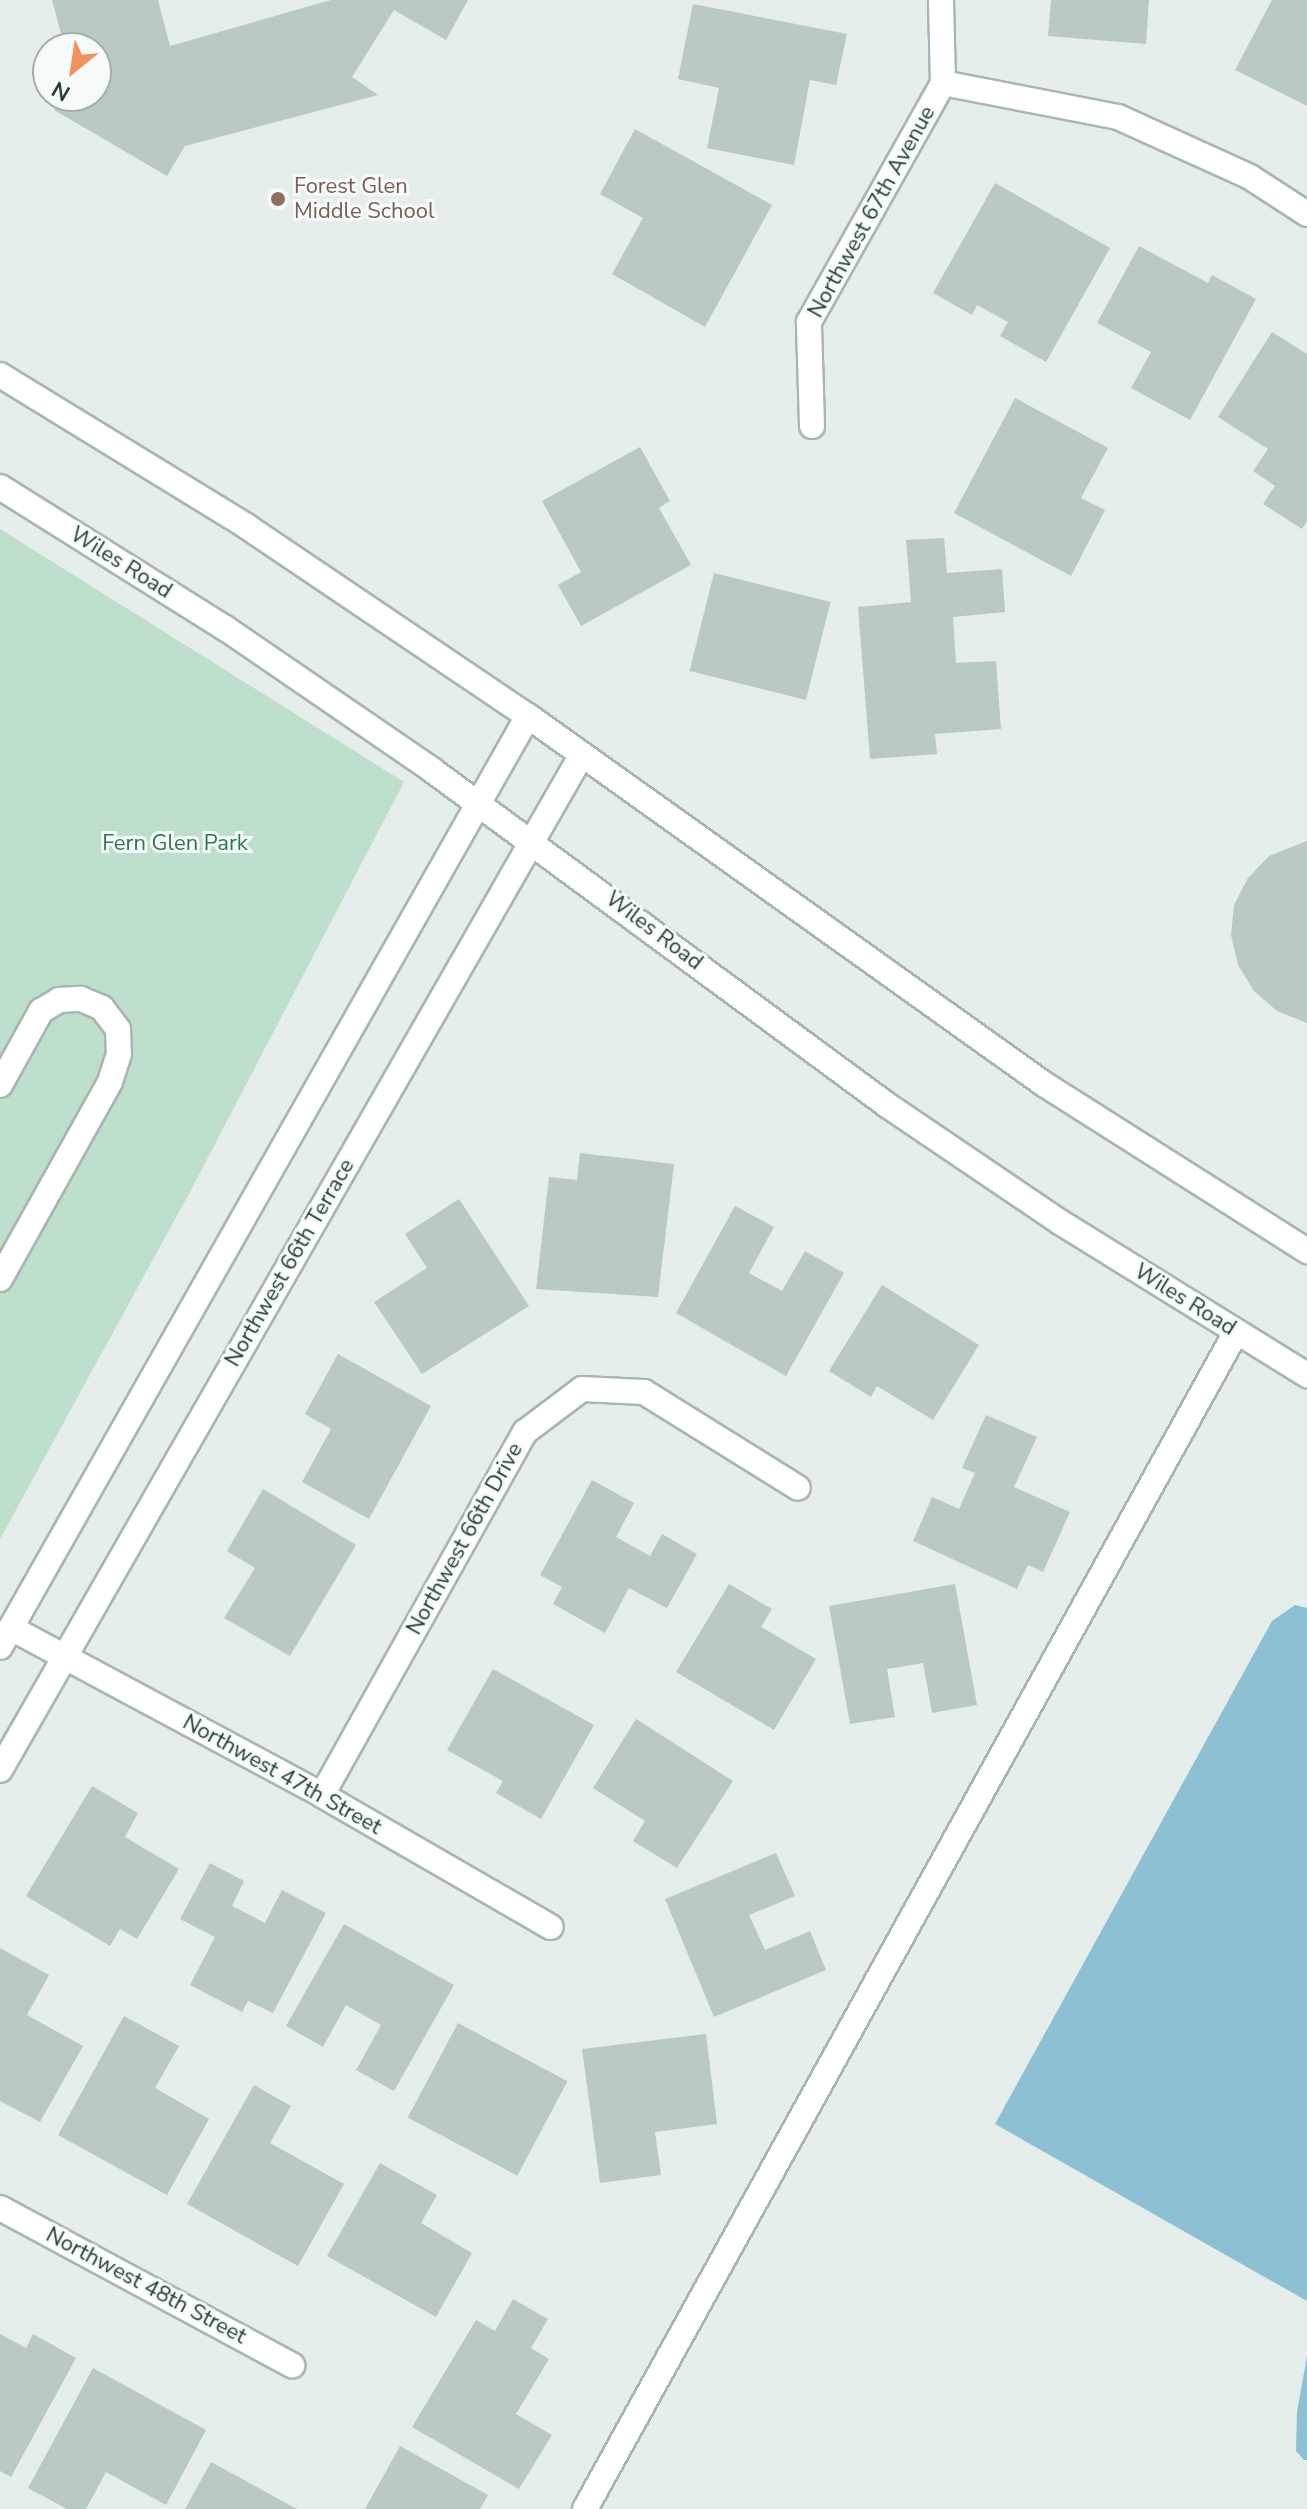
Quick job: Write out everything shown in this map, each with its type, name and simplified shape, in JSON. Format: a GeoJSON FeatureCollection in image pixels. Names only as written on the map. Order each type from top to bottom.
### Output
{"type":"FeatureCollection","features":[{"type":"Feature","properties":{"kind":"street","name":"Northwest 67th Avenue"},"geometry":{"type":"LineString","coordinates":[[812,426],[809,322],[943,83],[941,0]]}},
{"type":"Feature","properties":{"kind":"street"},"geometry":{"type":"LineString","coordinates":[[943,83],[1118,117],[1250,177],[1307,214]]}},
{"type":"Feature","properties":{"kind":"street"},"geometry":{"type":"LineString","coordinates":[[0,375],[246,526],[528,716],[1044,1084],[1307,1251]]}},
{"type":"Feature","properties":{"kind":"street","name":"Wiles Road"},"geometry":{"type":"LineString","coordinates":[[0,487],[225,628],[478,802],[887,1105],[1307,1375]]}},
{"type":"Feature","properties":{"kind":"street"},"geometry":{"type":"LineString","coordinates":[[4,1632],[528,716]]}},
{"type":"Feature","properties":{"kind":"street","name":"Northwest 66th Terrace"},"geometry":{"type":"LineString","coordinates":[[0,1770],[581,756]]}},
{"type":"Feature","properties":{"kind":"street"},"geometry":{"type":"LineString","coordinates":[[0,1085],[41,1011],[59,1000],[81,999],[102,1008],[118,1029],[119,1054],[110,1082],[0,1279]]}},
{"type":"Feature","properties":{"kind":"street"},"geometry":{"type":"LineString","coordinates":[[585,2509],[1236,1332]]}},
{"type":"Feature","properties":{"kind":"street","name":"Northwest 66th Drive"},"geometry":{"type":"LineString","coordinates":[[322,1795],[525,1432],[582,1389],[644,1392],[798,1488]]}},
{"type":"Feature","properties":{"kind":"street","name":"Northwest 47th Street"},"geometry":{"type":"LineString","coordinates":[[4,1632],[64,1657],[322,1795],[551,1927]]}},
{"type":"Feature","properties":{"kind":"street","name":"Northwest 48th Street"},"geometry":{"type":"LineString","coordinates":[[0,2208],[292,2365]]}},
{"type":"Feature","properties":{"kind":"green space","name":"Fern Glen Park"},"geometry":{"type":"Polygon","coordinates":[[[0,529],[404,782],[191,1190],[0,1539],[0,529]]]}},
{"type":"Feature","properties":{"kind":"water"},"geometry":{"type":"Polygon","coordinates":[[[1295,1605],[1307,1608],[1307,2301],[995,2124],[1272,1621],[1295,1605]]]}},
{"type":"Feature","properties":{"kind":"water"},"geometry":{"type":"Polygon","coordinates":[[[1307,2356],[1307,2460],[1304,2460],[1296,2451],[1297,2412],[1307,2356]]]}},
{"type":"Feature","properties":{"kind":"building","name":"Forest Glen Middle School"},"geometry":{"type":"Polygon","coordinates":[[[52,0],[158,0],[170,46],[331,0],[468,0],[446,40],[394,10],[352,77],[378,95],[185,146],[167,176],[57,112],[112,112],[112,32],[61,32],[52,0]]]}},
{"type":"Feature","properties":{"kind":"building"},"geometry":{"type":"Polygon","coordinates":[[[1051,0],[1149,0],[1146,44],[1048,36],[1051,0]]]}},
{"type":"Feature","properties":{"kind":"building"},"geometry":{"type":"Polygon","coordinates":[[[1272,0],[1307,0],[1307,106],[1235,70],[1272,0]]]}},
{"type":"Feature","properties":{"kind":"building"},"geometry":{"type":"Polygon","coordinates":[[[693,4],[847,34],[836,85],[810,80],[794,165],[707,148],[719,88],[678,79],[693,4]]]}},
{"type":"Feature","properties":{"kind":"building"},"geometry":{"type":"Polygon","coordinates":[[[635,129],[772,205],[705,327],[612,274],[643,218],[600,194],[635,129]]]}},
{"type":"Feature","properties":{"kind":"building"},"geometry":{"type":"Polygon","coordinates":[[[995,183],[1110,248],[1046,362],[1000,336],[1008,322],[977,305],[972,315],[933,293],[995,183]]]}},
{"type":"Feature","properties":{"kind":"building"},"geometry":{"type":"Polygon","coordinates":[[[1139,246],[1208,283],[1212,275],[1256,299],[1190,420],[1131,388],[1151,352],[1097,323],[1139,246]]]}},
{"type":"Feature","properties":{"kind":"building"},"geometry":{"type":"Polygon","coordinates":[[[1272,332],[1307,354],[1307,521],[1302,529],[1263,504],[1275,486],[1253,471],[1268,449],[1218,417],[1272,332]]]}},
{"type":"Feature","properties":{"kind":"building"},"geometry":{"type":"Polygon","coordinates":[[[1015,398],[1108,448],[1081,498],[1105,510],[1071,576],[954,513],[1015,398]]]}},
{"type":"Feature","properties":{"kind":"building"},"geometry":{"type":"Polygon","coordinates":[[[640,447],[670,501],[659,508],[691,565],[581,626],[558,585],[581,572],[542,501],[640,447]]]}},
{"type":"Feature","properties":{"kind":"building"},"geometry":{"type":"Polygon","coordinates":[[[944,538],[947,573],[1002,569],[1005,612],[953,617],[956,663],[996,661],[1001,729],[935,734],[937,754],[870,759],[858,607],[911,602],[906,540],[944,538]]]}},
{"type":"Feature","properties":{"kind":"building"},"geometry":{"type":"Polygon","coordinates":[[[714,573],[830,602],[806,700],[690,671],[714,573]]]}},
{"type":"Feature","properties":{"kind":"building"},"geometry":{"type":"Polygon","coordinates":[[[1307,841],[1307,1023],[1277,1011],[1254,991],[1238,965],[1231,935],[1234,905],[1248,878],[1269,856],[1307,841]]]}},
{"type":"Feature","properties":{"kind":"building"},"geometry":{"type":"Polygon","coordinates":[[[580,1153],[674,1164],[658,1297],[536,1289],[549,1177],[577,1180],[580,1153]]]}},
{"type":"Feature","properties":{"kind":"building"},"geometry":{"type":"Polygon","coordinates":[[[459,1199],[529,1306],[422,1374],[374,1302],[427,1268],[405,1234],[459,1199]]]}},
{"type":"Feature","properties":{"kind":"building"},"geometry":{"type":"Polygon","coordinates":[[[735,1206],[774,1227],[749,1273],[782,1291],[805,1251],[844,1273],[786,1376],[676,1313],[735,1206]]]}},
{"type":"Feature","properties":{"kind":"building"},"geometry":{"type":"Polygon","coordinates":[[[882,1285],[979,1345],[933,1420],[877,1386],[871,1397],[829,1371],[882,1285]]]}},
{"type":"Feature","properties":{"kind":"building"},"geometry":{"type":"Polygon","coordinates":[[[338,1354],[431,1406],[369,1519],[302,1482],[331,1429],[305,1414],[338,1354]]]}},
{"type":"Feature","properties":{"kind":"building"},"geometry":{"type":"Polygon","coordinates":[[[986,1415],[1037,1437],[1014,1487],[1070,1512],[1043,1572],[1028,1565],[1017,1589],[913,1541],[932,1497],[959,1509],[975,1473],[962,1468],[986,1415]]]}},
{"type":"Feature","properties":{"kind":"building"},"geometry":{"type":"Polygon","coordinates":[[[592,1480],[634,1503],[616,1537],[650,1556],[662,1534],[697,1554],[667,1608],[629,1588],[605,1633],[553,1604],[562,1587],[540,1575],[592,1480]]]}},
{"type":"Feature","properties":{"kind":"building"},"geometry":{"type":"Polygon","coordinates":[[[263,1489],[356,1545],[290,1656],[224,1618],[255,1568],[227,1551],[263,1489]]]}},
{"type":"Feature","properties":{"kind":"building"},"geometry":{"type":"Polygon","coordinates":[[[729,1584],[772,1609],[761,1627],[816,1659],[774,1730],[676,1672],[729,1584]]]}},
{"type":"Feature","properties":{"kind":"building"},"geometry":{"type":"Polygon","coordinates":[[[955,1584],[977,1705],[932,1713],[923,1663],[887,1669],[895,1717],[850,1724],[829,1606],[955,1584]]]}},
{"type":"Feature","properties":{"kind":"building"},"geometry":{"type":"Polygon","coordinates":[[[493,1669],[594,1725],[541,1819],[496,1793],[503,1781],[447,1750],[493,1669]]]}},
{"type":"Feature","properties":{"kind":"building"},"geometry":{"type":"Polygon","coordinates":[[[636,1719],[733,1781],[677,1868],[633,1841],[645,1821],[593,1788],[636,1719]]]}},
{"type":"Feature","properties":{"kind":"building"},"geometry":{"type":"Polygon","coordinates":[[[92,1786],[138,1813],[125,1837],[179,1869],[137,1939],[120,1929],[110,1946],[26,1896],[92,1786]]]}},
{"type":"Feature","properties":{"kind":"building"},"geometry":{"type":"Polygon","coordinates":[[[776,1853],[795,1896],[749,1915],[765,1950],[810,1931],[826,1970],[714,2017],[665,1899],[776,1853]]]}},
{"type":"Feature","properties":{"kind":"building"},"geometry":{"type":"Polygon","coordinates":[[[210,1863],[244,1881],[232,1906],[265,1923],[282,1890],[326,1913],[273,2013],[248,2001],[242,2012],[190,1985],[215,1937],[180,1919],[210,1863]]]}},
{"type":"Feature","properties":{"kind":"building"},"geometry":{"type":"Polygon","coordinates":[[[344,1924],[454,1985],[394,2091],[356,2070],[381,2025],[346,2005],[323,2047],[286,2026],[344,1924]]]}},
{"type":"Feature","properties":{"kind":"building"},"geometry":{"type":"Polygon","coordinates":[[[0,1948],[49,1975],[27,2015],[83,2046],[40,2122],[0,2101],[0,1948]]]}},
{"type":"Feature","properties":{"kind":"building"},"geometry":{"type":"Polygon","coordinates":[[[124,2016],[179,2046],[155,2088],[209,2119],[167,2195],[58,2135],[124,2016]]]}},
{"type":"Feature","properties":{"kind":"building"},"geometry":{"type":"Polygon","coordinates":[[[458,2023],[567,2081],[517,2176],[408,2117],[458,2023]]]}},
{"type":"Feature","properties":{"kind":"building"},"geometry":{"type":"Polygon","coordinates":[[[706,2034],[717,2124],[655,2132],[661,2175],[600,2183],[582,2049],[706,2034]]]}},
{"type":"Feature","properties":{"kind":"building"},"geometry":{"type":"Polygon","coordinates":[[[254,2085],[291,2106],[270,2143],[344,2184],[298,2266],[187,2204],[254,2085]]]}},
{"type":"Feature","properties":{"kind":"building"},"geometry":{"type":"Polygon","coordinates":[[[380,2163],[437,2195],[421,2223],[472,2253],[436,2317],[327,2256],[380,2163]]]}},
{"type":"Feature","properties":{"kind":"building"},"geometry":{"type":"Polygon","coordinates":[[[513,2299],[548,2319],[531,2348],[549,2359],[516,2414],[552,2435],[519,2489],[412,2427],[476,2320],[495,2331],[513,2299]]]}},
{"type":"Feature","properties":{"kind":"building"},"geometry":{"type":"Polygon","coordinates":[[[0,2334],[26,2348],[33,2334],[76,2358],[11,2477],[0,2471],[0,2334]]]}},
{"type":"Feature","properties":{"kind":"building"},"geometry":{"type":"Polygon","coordinates":[[[93,2368],[206,2430],[166,2505],[106,2472],[86,2509],[67,2509],[28,2488],[93,2368]]]}},
{"type":"Feature","properties":{"kind":"building"},"geometry":{"type":"Polygon","coordinates":[[[400,2446],[488,2495],[480,2509],[365,2509],[400,2446]]]}},
{"type":"Feature","properties":{"kind":"building"},"geometry":{"type":"Polygon","coordinates":[[[211,2462],[297,2509],[185,2509],[211,2462]]]}},
{"type":"Feature","properties":{"kind":"place","name":"Forest Glen Middle School"},"geometry":{"type":"Point","coordinates":[278,199]}}]}
